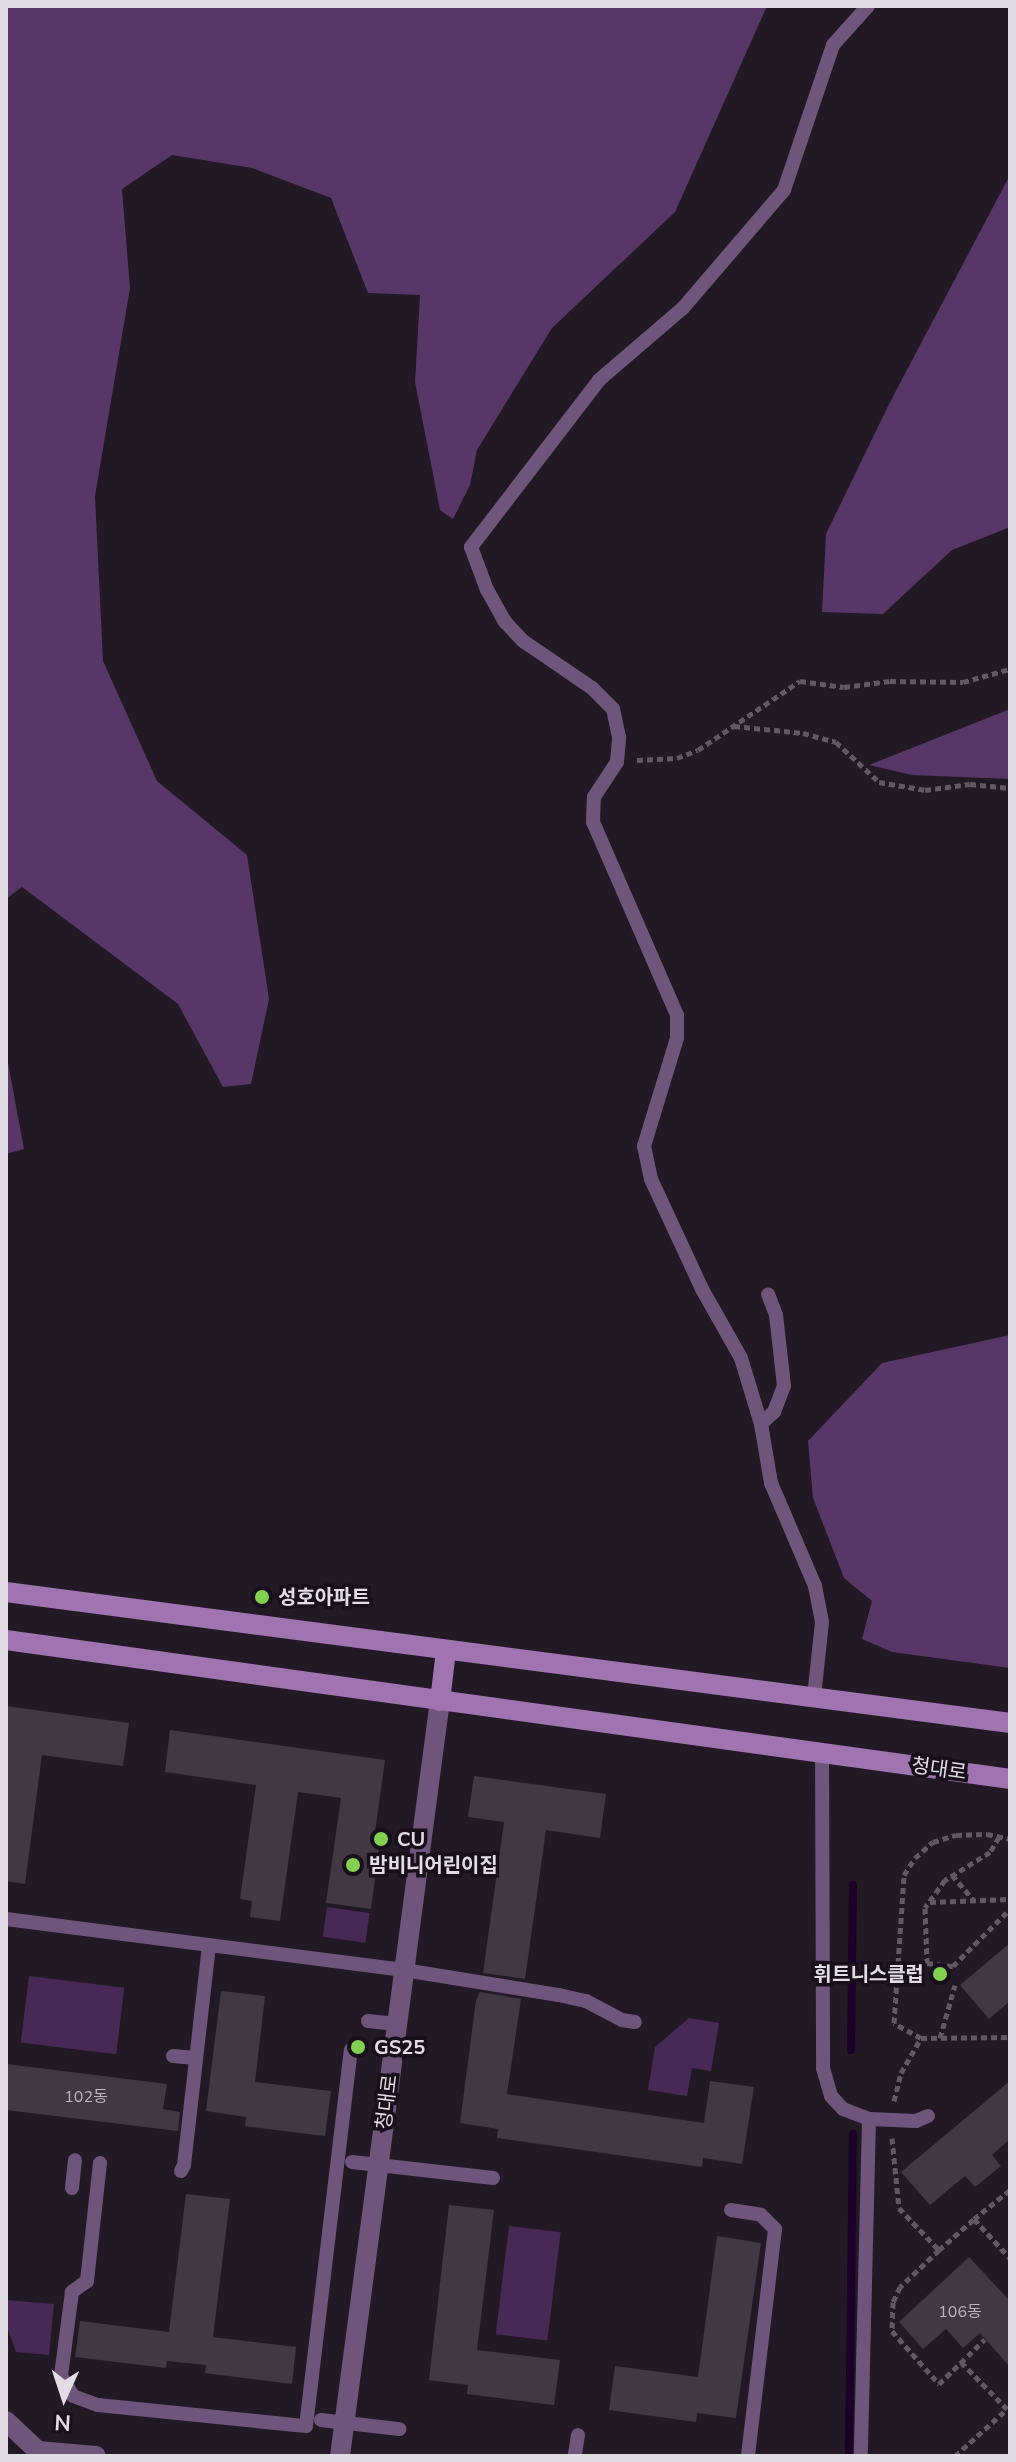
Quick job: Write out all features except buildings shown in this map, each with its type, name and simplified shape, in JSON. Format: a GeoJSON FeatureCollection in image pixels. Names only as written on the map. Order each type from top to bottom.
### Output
{"type":"FeatureCollection","features":[{"type":"Feature","properties":{"kind":"street"},"geometry":{"type":"LineString","coordinates":[[6,1592],[1010,1723]]}},
{"type":"Feature","properties":{"kind":"street","name":"청대로"},"geometry":{"type":"LineString","coordinates":[[6,1640],[1010,1779]]}},
{"type":"Feature","properties":{"kind":"street","name":"청대로"},"geometry":{"type":"LineString","coordinates":[[340,2456],[446,1651]]}},
{"type":"Feature","properties":{"kind":"street"},"geometry":{"type":"LineString","coordinates":[[6,2421],[41,2454],[96,2456]]}},
{"type":"Feature","properties":{"kind":"lane"},"geometry":{"type":"LineString","coordinates":[[814,1697],[822,1622],[815,1586],[771,1483],[761,1424],[741,1358],[702,1289],[651,1179],[644,1146],[677,1038],[677,1015],[593,822],[594,797],[617,762],[619,737],[613,709],[592,688],[523,641],[505,622],[487,590],[471,547],[599,380],[683,308],[784,190],[833,45],[868,6]]}},
{"type":"Feature","properties":{"kind":"lane"},"geometry":{"type":"LineString","coordinates":[[761,1424],[774,1412],[784,1386],[776,1315],[768,1294]]}},
{"type":"Feature","properties":{"kind":"lane"},"geometry":{"type":"LineString","coordinates":[[822,1754],[823,2068],[831,2096],[843,2109],[869,2119],[916,2121],[928,2116]]}},
{"type":"Feature","properties":{"kind":"lane"},"geometry":{"type":"LineString","coordinates":[[6,1919],[404,1970],[572,1998],[598,2006],[622,2020],[635,2022]]}},
{"type":"Feature","properties":{"kind":"lane"},"geometry":{"type":"LineString","coordinates":[[181,2171],[209,1946]]}},
{"type":"Feature","properties":{"kind":"lane"},"geometry":{"type":"LineString","coordinates":[[368,2021],[397,2024]]}},
{"type":"Feature","properties":{"kind":"lane"},"geometry":{"type":"LineString","coordinates":[[100,2163],[87,2281],[72,2292],[61,2376],[73,2396],[98,2405],[306,2426],[351,2050]]}},
{"type":"Feature","properties":{"kind":"lane"},"geometry":{"type":"LineString","coordinates":[[173,2056],[196,2058]]}},
{"type":"Feature","properties":{"kind":"lane"},"geometry":{"type":"LineString","coordinates":[[861,2456],[869,2119]]}},
{"type":"Feature","properties":{"kind":"lane"},"geometry":{"type":"LineString","coordinates":[[72,2188],[75,2160]]}},
{"type":"Feature","properties":{"kind":"lane"},"geometry":{"type":"LineString","coordinates":[[352,2162],[493,2178]]}},
{"type":"Feature","properties":{"kind":"lane"},"geometry":{"type":"LineString","coordinates":[[731,2210],[761,2215],[775,2229],[748,2456]]}},
{"type":"Feature","properties":{"kind":"lane"},"geometry":{"type":"LineString","coordinates":[[321,2420],[399,2429]]}},
{"type":"Feature","properties":{"kind":"lane"},"geometry":{"type":"LineString","coordinates":[[575,2454],[578,2435]]}},
{"type":"Feature","properties":{"kind":"path"},"geometry":{"type":"LineString","coordinates":[[617,762],[677,758],[698,750],[800,681],[844,687],[890,681],[963,682],[1010,669]]}},
{"type":"Feature","properties":{"kind":"path"},"geometry":{"type":"LineString","coordinates":[[733,726],[803,733],[836,742],[879,782],[925,790],[970,784],[1010,788]]}},
{"type":"Feature","properties":{"kind":"path"},"geometry":{"type":"LineString","coordinates":[[1010,1839],[956,1835],[933,1842],[915,1858],[904,1875],[894,2023],[921,2038],[1010,2037]]}},
{"type":"Feature","properties":{"kind":"path"},"geometry":{"type":"LineString","coordinates":[[999,1837],[990,1852],[952,1875],[925,1908],[927,1963],[953,1966],[1010,1909]]}},
{"type":"Feature","properties":{"kind":"path"},"geometry":{"type":"LineString","coordinates":[[952,1875],[974,1900]]}},
{"type":"Feature","properties":{"kind":"path"},"geometry":{"type":"LineString","coordinates":[[930,1902],[1010,1899]]}},
{"type":"Feature","properties":{"kind":"path"},"geometry":{"type":"LineString","coordinates":[[940,2038],[955,1985]]}},
{"type":"Feature","properties":{"kind":"path"},"geometry":{"type":"LineString","coordinates":[[921,2038],[901,2073],[890,2120],[899,2208],[939,2250]]}},
{"type":"Feature","properties":{"kind":"path"},"geometry":{"type":"LineString","coordinates":[[985,2339],[939,2384],[892,2331],[893,2302],[900,2287],[1010,2190]]}},
{"type":"Feature","properties":{"kind":"path"},"geometry":{"type":"LineString","coordinates":[[974,2219],[1010,2257]]}},
{"type":"Feature","properties":{"kind":"path"},"geometry":{"type":"LineString","coordinates":[[955,2456],[1008,2410],[961,2362]]}},
{"type":"Feature","properties":{"kind":"shaded area"},"geometry":{"type":"Polygon","coordinates":[[[6,6],[767,6],[675,212],[552,328],[477,450],[470,485],[453,519],[440,510],[415,382],[420,295],[368,293],[331,198],[252,168],[172,155],[122,189],[130,288],[95,496],[103,661],[157,781],[247,855],[269,999],[251,1084],[223,1087],[178,1004],[22,887],[6,899],[6,6]]]}},
{"type":"Feature","properties":{"kind":"shaded area"},"geometry":{"type":"Polygon","coordinates":[[[1010,175],[1010,527],[952,550],[883,614],[822,612],[826,534],[890,402],[1010,175]]]}},
{"type":"Feature","properties":{"kind":"shaded area"},"geometry":{"type":"Polygon","coordinates":[[[1010,709],[1010,779],[912,775],[869,765],[1010,709]]]}},
{"type":"Feature","properties":{"kind":"shaded area"},"geometry":{"type":"Polygon","coordinates":[[[6,1052],[24,1149],[6,1154],[6,1052]]]}},
{"type":"Feature","properties":{"kind":"shaded area"},"geometry":{"type":"Polygon","coordinates":[[[1010,1335],[1010,1668],[892,1652],[862,1639],[872,1601],[844,1578],[813,1498],[808,1441],[882,1363],[1010,1335]]]}},
{"type":"Feature","properties":{"kind":"shaded area"},"geometry":{"type":"Polygon","coordinates":[[[327,1907],[370,1913],[365,1943],[323,1937],[327,1907]]]}},
{"type":"Feature","properties":{"kind":"shaded area"},"geometry":{"type":"Polygon","coordinates":[[[29,1976],[124,1988],[116,2054],[21,2043],[29,1976]]]}},
{"type":"Feature","properties":{"kind":"shaded area"},"geometry":{"type":"Polygon","coordinates":[[[689,2018],[719,2023],[711,2071],[692,2068],[687,2096],[648,2090],[655,2047],[689,2018]]]}},
{"type":"Feature","properties":{"kind":"shaded area"},"geometry":{"type":"Polygon","coordinates":[[[509,2226],[561,2232],[547,2341],[496,2334],[509,2226]]]}},
{"type":"Feature","properties":{"kind":"shaded area"},"geometry":{"type":"Polygon","coordinates":[[[6,2300],[54,2304],[49,2355],[16,2352],[6,2324],[6,2300]]]}},
{"type":"Feature","properties":{"kind":"waterway"},"geometry":{"type":"LineString","coordinates":[[851,2050],[853,1885]]}},
{"type":"Feature","properties":{"kind":"waterway"},"geometry":{"type":"LineString","coordinates":[[849,2456],[853,2134]]}},
{"type":"Feature","properties":{"kind":"place","name":"성호아파트"},"geometry":{"type":"Point","coordinates":[262,1597]}},
{"type":"Feature","properties":{"kind":"place","name":"CU"},"geometry":{"type":"Point","coordinates":[381,1839]}},
{"type":"Feature","properties":{"kind":"place","name":"밤비니어린이집"},"geometry":{"type":"Point","coordinates":[353,1865]}},
{"type":"Feature","properties":{"kind":"place","name":"휘트니스클럽"},"geometry":{"type":"Point","coordinates":[940,1974]}},
{"type":"Feature","properties":{"kind":"place","name":"GS25"},"geometry":{"type":"Point","coordinates":[358,2047]}}]}
